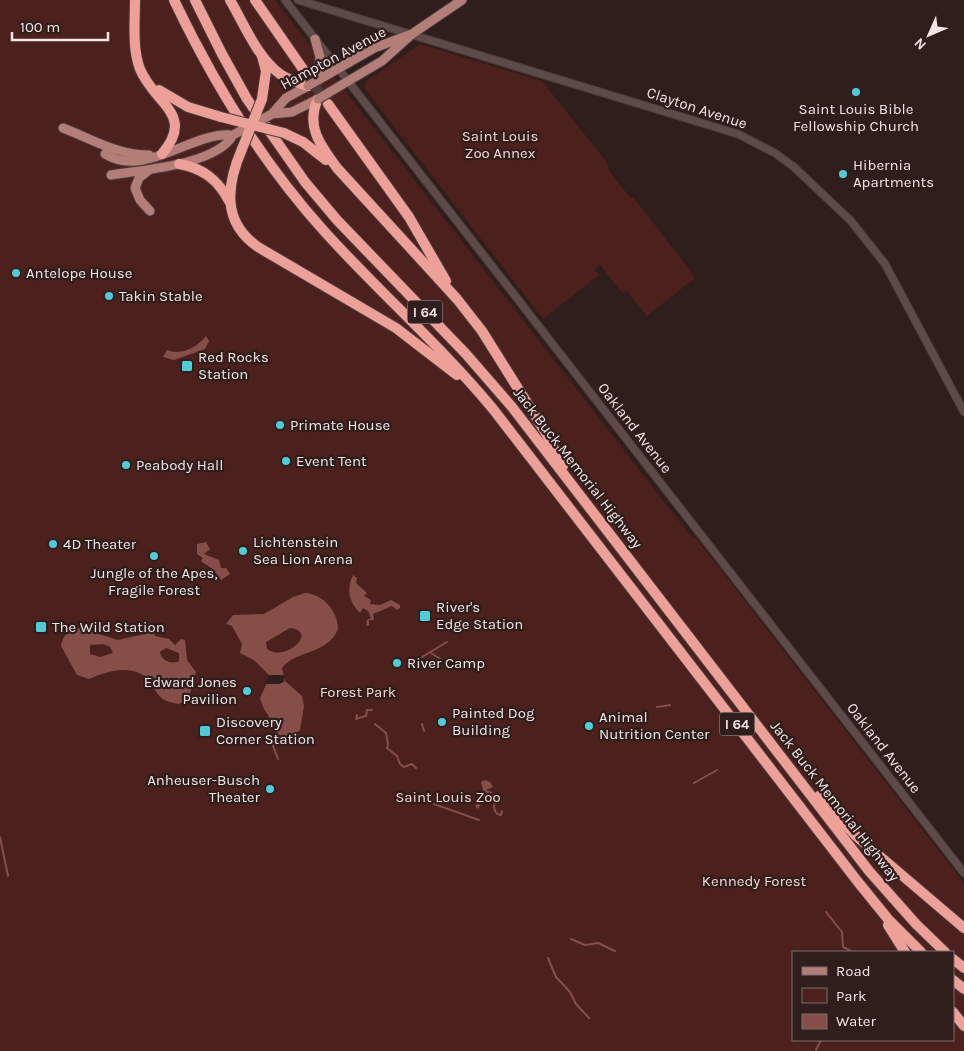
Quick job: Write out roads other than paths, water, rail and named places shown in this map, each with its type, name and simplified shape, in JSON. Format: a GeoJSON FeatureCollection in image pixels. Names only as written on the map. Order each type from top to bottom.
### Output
{"type":"FeatureCollection","features":[{"type":"Feature","properties":{"kind":"highway"},"geometry":{"type":"LineString","coordinates":[[135,0],[135,48],[144,76],[174,117],[174,136],[162,154]]}},
{"type":"Feature","properties":{"kind":"highway","name":"Jack Buck Memorial Highway"},"geometry":{"type":"LineString","coordinates":[[174,0],[222,92],[278,175],[334,242],[478,391],[873,901],[919,951]]}},
{"type":"Feature","properties":{"kind":"highway","name":"Jack Buck Memorial Highway"},"geometry":{"type":"LineString","coordinates":[[195,0],[243,92],[305,182],[348,233],[482,371],[884,889],[944,951]]}},
{"type":"Feature","properties":{"kind":"highway"},"geometry":{"type":"LineString","coordinates":[[230,0],[259,49],[279,73],[308,86]]}},
{"type":"Feature","properties":{"kind":"highway"},"geometry":{"type":"LineString","coordinates":[[255,0],[305,72]]}},
{"type":"Feature","properties":{"kind":"highway"},"geometry":{"type":"LineString","coordinates":[[230,202],[233,176],[262,99],[266,71],[259,49]]}},
{"type":"Feature","properties":{"kind":"highway"},"geometry":{"type":"LineString","coordinates":[[144,76],[161,92],[177,102],[220,117],[284,133],[303,142],[337,168]]}},
{"type":"Feature","properties":{"kind":"highway"},"geometry":{"type":"LineString","coordinates":[[328,98],[410,217],[456,299]]}},
{"type":"Feature","properties":{"kind":"highway"},"geometry":{"type":"LineString","coordinates":[[318,99],[312,115],[313,128],[318,140],[337,168],[482,330],[554,446],[569,481]]}},
{"type":"Feature","properties":{"kind":"highway"},"geometry":{"type":"LineString","coordinates":[[179,164],[200,170],[209,175],[220,186],[230,202],[237,226],[249,240],[396,328],[478,391]]}},
{"type":"Feature","properties":{"kind":"highway"},"geometry":{"type":"LineString","coordinates":[[784,760],[856,836],[964,928]]}},
{"type":"Feature","properties":{"kind":"highway"},"geometry":{"type":"LineString","coordinates":[[873,901],[904,951]]}},
{"type":"Feature","properties":{"kind":"highway"},"geometry":{"type":"LineString","coordinates":[[954,960],[964,968]]}},
{"type":"Feature","properties":{"kind":"highway"},"geometry":{"type":"LineString","coordinates":[[954,981],[964,989]]}},
{"type":"Feature","properties":{"kind":"highway"},"geometry":{"type":"LineString","coordinates":[[954,1013],[964,1026]]}},
{"type":"Feature","properties":{"kind":"main road","name":"Hampton Avenue"},"geometry":{"type":"LineString","coordinates":[[232,135],[272,114],[292,112],[318,99],[328,98],[348,82],[389,56],[412,34],[462,0]]}},
{"type":"Feature","properties":{"kind":"main road","name":"Hampton Avenue"},"geometry":{"type":"LineString","coordinates":[[272,114],[286,98],[383,44],[412,34]]}},
{"type":"Feature","properties":{"kind":"main road"},"geometry":{"type":"LineString","coordinates":[[315,38],[320,58],[318,80]]}},
{"type":"Feature","properties":{"kind":"main road"},"geometry":{"type":"LineString","coordinates":[[63,128],[118,151],[136,154],[162,154]]}},
{"type":"Feature","properties":{"kind":"main road"},"geometry":{"type":"LineString","coordinates":[[105,154],[119,161],[130,162],[162,154],[214,135],[232,135]]}},
{"type":"Feature","properties":{"kind":"main road"},"geometry":{"type":"LineString","coordinates":[[110,175],[179,164],[221,148],[232,135]]}},
{"type":"Feature","properties":{"kind":"main road"},"geometry":{"type":"LineString","coordinates":[[150,211],[140,200],[135,188],[141,175],[154,168]]}},
{"type":"Feature","properties":{"kind":"street","name":"Oakland Avenue"},"geometry":{"type":"LineString","coordinates":[[286,0],[964,873]]}},
{"type":"Feature","properties":{"kind":"street","name":"Clayton Avenue"},"geometry":{"type":"LineString","coordinates":[[298,0],[738,134],[784,159],[840,208],[885,264],[964,412]]}},
{"type":"Feature","properties":{"kind":"water"},"geometry":{"type":"Polygon","coordinates":[[[206,336],[209,341],[205,349],[174,360],[163,357],[167,350],[177,352],[194,347],[206,336]]]}},
{"type":"Feature","properties":{"kind":"water"},"geometry":{"type":"Polygon","coordinates":[[[206,542],[210,549],[204,554],[219,560],[221,568],[226,568],[230,574],[221,580],[214,570],[201,561],[203,558],[197,554],[197,544],[206,542]]]}},
{"type":"Feature","properties":{"kind":"water"},"geometry":{"type":"Polygon","coordinates":[[[353,575],[357,578],[356,583],[367,593],[364,596],[371,600],[370,604],[380,605],[391,600],[400,605],[400,608],[397,610],[392,606],[373,614],[374,620],[369,620],[369,625],[366,626],[367,620],[371,618],[368,611],[363,608],[360,613],[351,600],[349,590],[353,575]]]}},
{"type":"Feature","properties":{"kind":"water"},"geometry":{"type":"Polygon","coordinates":[[[305,593],[312,594],[323,600],[332,610],[338,629],[334,637],[320,648],[295,658],[282,668],[285,681],[302,696],[304,706],[300,730],[282,745],[276,740],[274,725],[260,698],[270,676],[254,660],[240,653],[242,644],[232,626],[226,624],[233,615],[264,614],[293,597],[305,593]],[[290,628],[266,642],[267,649],[283,652],[290,649],[300,640],[301,635],[298,630],[290,628]]]}},
{"type":"Feature","properties":{"kind":"water"},"geometry":{"type":"Polygon","coordinates":[[[79,628],[118,640],[154,632],[155,636],[169,639],[175,645],[181,639],[185,640],[187,660],[196,672],[189,698],[179,704],[167,701],[160,697],[144,676],[129,670],[112,671],[89,679],[77,675],[61,646],[64,636],[79,628]],[[103,644],[90,645],[90,654],[100,657],[113,653],[110,647],[103,644]],[[166,648],[160,652],[164,659],[170,662],[179,661],[179,653],[166,648]]]}},
{"type":"Feature","properties":{"kind":"water"},"geometry":{"type":"Polygon","coordinates":[[[485,780],[490,782],[493,787],[486,790],[492,792],[488,803],[482,802],[478,809],[475,806],[484,794],[481,782],[485,780]]]}},
{"type":"Feature","properties":{"kind":"waterway"},"geometry":{"type":"LineString","coordinates":[[422,657],[447,642]]}},
{"type":"Feature","properties":{"kind":"waterway"},"geometry":{"type":"LineString","coordinates":[[431,653],[442,660]]}},
{"type":"Feature","properties":{"kind":"waterway"},"geometry":{"type":"LineString","coordinates":[[657,707],[670,705]]}},
{"type":"Feature","properties":{"kind":"waterway"},"geometry":{"type":"LineString","coordinates":[[357,715],[356,719],[366,716],[367,710],[372,710]]}},
{"type":"Feature","properties":{"kind":"waterway"},"geometry":{"type":"LineString","coordinates":[[375,724],[386,733],[387,748],[397,756],[400,764],[404,767],[412,764],[416,768]]}},
{"type":"Feature","properties":{"kind":"waterway"},"geometry":{"type":"LineString","coordinates":[[422,724],[424,731]]}},
{"type":"Feature","properties":{"kind":"waterway"},"geometry":{"type":"LineString","coordinates":[[277,741],[273,746],[278,759]]}},
{"type":"Feature","properties":{"kind":"waterway"},"geometry":{"type":"LineString","coordinates":[[694,783],[717,770]]}},
{"type":"Feature","properties":{"kind":"waterway"},"geometry":{"type":"LineString","coordinates":[[491,798],[495,801],[495,812],[501,815],[502,811]]}},
{"type":"Feature","properties":{"kind":"waterway"},"geometry":{"type":"LineString","coordinates":[[434,804],[479,820]]}},
{"type":"Feature","properties":{"kind":"waterway"},"geometry":{"type":"LineString","coordinates":[[0,837],[8,876]]}},
{"type":"Feature","properties":{"kind":"waterway"},"geometry":{"type":"LineString","coordinates":[[826,912],[842,932],[843,947],[851,951]]}},
{"type":"Feature","properties":{"kind":"waterway"},"geometry":{"type":"LineString","coordinates":[[571,939],[585,945],[598,943],[615,951]]}},
{"type":"Feature","properties":{"kind":"waterway"},"geometry":{"type":"LineString","coordinates":[[548,958],[556,977],[570,992],[576,1004],[589,1018]]}},
{"type":"Feature","properties":{"kind":"waterway"},"geometry":{"type":"LineString","coordinates":[[816,1050],[820,1041]]}},
{"type":"Feature","properties":{"kind":"tunnel"},"geometry":{"type":"LineString","coordinates":[[305,72],[327,103]]}},
{"type":"Feature","properties":{"kind":"place","name":"Saint Louis Bible Fellowship Church"},"geometry":{"type":"Point","coordinates":[856,92]}},
{"type":"Feature","properties":{"kind":"place","name":"Hibernia Apartments"},"geometry":{"type":"Point","coordinates":[843,174]}},
{"type":"Feature","properties":{"kind":"place","name":"Antelope House"},"geometry":{"type":"Point","coordinates":[16,273]}},
{"type":"Feature","properties":{"kind":"place","name":"Takin Stable"},"geometry":{"type":"Point","coordinates":[109,296]}},
{"type":"Feature","properties":{"kind":"place","name":"Red Rocks Station"},"geometry":{"type":"Point","coordinates":[187,366]}},
{"type":"Feature","properties":{"kind":"place","name":"Primate House"},"geometry":{"type":"Point","coordinates":[280,425]}},
{"type":"Feature","properties":{"kind":"place","name":"Event Tent"},"geometry":{"type":"Point","coordinates":[286,461]}},
{"type":"Feature","properties":{"kind":"place","name":"Peabody Hall"},"geometry":{"type":"Point","coordinates":[126,465]}},
{"type":"Feature","properties":{"kind":"place","name":"4D Theater"},"geometry":{"type":"Point","coordinates":[53,544]}},
{"type":"Feature","properties":{"kind":"place","name":"Lichtenstein Sea Lion Arena"},"geometry":{"type":"Point","coordinates":[243,551]}},
{"type":"Feature","properties":{"kind":"place","name":"Jungle of the Apes, Fragile Forest"},"geometry":{"type":"Point","coordinates":[154,556]}},
{"type":"Feature","properties":{"kind":"place","name":"River's Edge Station"},"geometry":{"type":"Point","coordinates":[425,616]}},
{"type":"Feature","properties":{"kind":"place","name":"The Wild Station"},"geometry":{"type":"Point","coordinates":[41,627]}},
{"type":"Feature","properties":{"kind":"place","name":"River Camp"},"geometry":{"type":"Point","coordinates":[397,663]}},
{"type":"Feature","properties":{"kind":"place","name":"Edward Jones Pavilion"},"geometry":{"type":"Point","coordinates":[247,691]}},
{"type":"Feature","properties":{"kind":"place","name":"Painted Dog Building"},"geometry":{"type":"Point","coordinates":[442,722]}},
{"type":"Feature","properties":{"kind":"place","name":"Animal Nutrition Center"},"geometry":{"type":"Point","coordinates":[589,726]}},
{"type":"Feature","properties":{"kind":"place","name":"Discovery Corner Station"},"geometry":{"type":"Point","coordinates":[205,731]}},
{"type":"Feature","properties":{"kind":"place","name":"Anheuser-Busch Theater"},"geometry":{"type":"Point","coordinates":[270,789]}},
{"type":"Feature","properties":{"kind":"park label","name":"Saint Louis Zoo Annex"},"geometry":{"type":"Point","coordinates":[500,144]}},
{"type":"Feature","properties":{"kind":"park label","name":"Forest Park"},"geometry":{"type":"Point","coordinates":[358,692]}},
{"type":"Feature","properties":{"kind":"park label","name":"Saint Louis Zoo"},"geometry":{"type":"Point","coordinates":[448,797]}},
{"type":"Feature","properties":{"kind":"park label","name":"Kennedy Forest"},"geometry":{"type":"Point","coordinates":[754,881]}}]}
